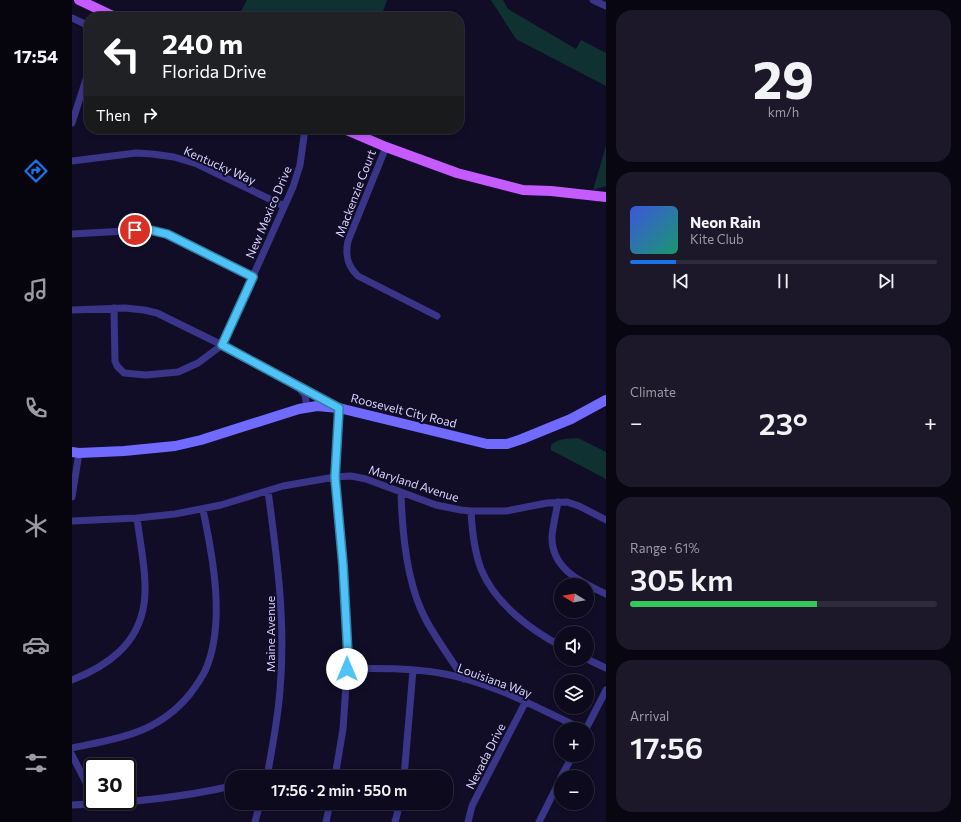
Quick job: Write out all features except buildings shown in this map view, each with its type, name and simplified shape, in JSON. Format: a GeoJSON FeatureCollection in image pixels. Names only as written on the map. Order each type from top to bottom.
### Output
{"type":"FeatureCollection","features":[{"type":"Feature","properties":{"kind":"main road"},"geometry":{"type":"LineString","coordinates":[[78,0],[103,12]]}},
{"type":"Feature","properties":{"kind":"main road"},"geometry":{"type":"LineString","coordinates":[[356,134],[386,147],[457,173],[523,190],[551,191],[606,197]]}},
{"type":"Feature","properties":{"kind":"street"},"geometry":{"type":"LineString","coordinates":[[593,0],[606,6]]}},
{"type":"Feature","properties":{"kind":"street"},"geometry":{"type":"LineString","coordinates":[[72,18],[84,24]]}},
{"type":"Feature","properties":{"kind":"street"},"geometry":{"type":"LineString","coordinates":[[72,123],[84,86]]}},
{"type":"Feature","properties":{"kind":"street","name":"New Mexico Drive"},"geometry":{"type":"LineString","coordinates":[[222,345],[298,173],[303,134]]}},
{"type":"Feature","properties":{"kind":"street","name":"Mackenzie Court"},"geometry":{"type":"LineString","coordinates":[[386,147],[348,241],[346,250],[347,260],[350,268],[358,276],[437,316]]}},
{"type":"Feature","properties":{"kind":"street","name":"Kentucky Way"},"geometry":{"type":"LineString","coordinates":[[72,161],[136,153],[174,157],[197,164],[284,206]]}},
{"type":"Feature","properties":{"kind":"street"},"geometry":{"type":"LineString","coordinates":[[72,234],[143,230],[156,231],[175,238],[253,277]]}},
{"type":"Feature","properties":{"kind":"street"},"geometry":{"type":"LineString","coordinates":[[114,308],[115,361],[117,366],[124,373],[146,375],[178,372],[198,363],[222,345]]}},
{"type":"Feature","properties":{"kind":"street"},"geometry":{"type":"LineString","coordinates":[[72,310],[135,308],[157,313],[222,345],[339,408],[335,477],[343,565],[348,656],[343,729],[336,770]]}},
{"type":"Feature","properties":{"kind":"street"},"geometry":{"type":"LineString","coordinates":[[296,385],[305,395],[307,407]]}},
{"type":"Feature","properties":{"kind":"street","name":"Roosevelt City Road"},"geometry":{"type":"LineString","coordinates":[[76,453],[124,451],[175,446],[201,440],[307,407],[317,406],[339,408],[487,444],[504,445],[571,419],[606,400]]}},
{"type":"Feature","properties":{"kind":"street"},"geometry":{"type":"LineString","coordinates":[[72,497],[76,453]]}},
{"type":"Feature","properties":{"kind":"street","name":"Maryland Avenue"},"geometry":{"type":"LineString","coordinates":[[72,521],[137,518],[203,510],[283,486],[335,477],[359,477],[436,505],[471,511],[511,510],[558,502],[573,503],[606,520]]}},
{"type":"Feature","properties":{"kind":"street","name":"Maine Avenue"},"geometry":{"type":"LineString","coordinates":[[268,491],[280,582],[282,627],[280,689],[268,770]]}},
{"type":"Feature","properties":{"kind":"street"},"geometry":{"type":"LineString","coordinates":[[401,492],[404,538],[417,601],[425,620],[464,679]]}},
{"type":"Feature","properties":{"kind":"street"},"geometry":{"type":"LineString","coordinates":[[558,502],[552,537],[554,551],[560,564],[572,576],[606,594]]}},
{"type":"Feature","properties":{"kind":"street"},"geometry":{"type":"LineString","coordinates":[[72,748],[124,736],[150,726],[176,709],[186,699],[201,679],[213,648],[216,622],[212,554],[203,510]]}},
{"type":"Feature","properties":{"kind":"street"},"geometry":{"type":"LineString","coordinates":[[471,511],[474,544],[481,570],[493,590],[523,622],[554,642]]}},
{"type":"Feature","properties":{"kind":"street"},"geometry":{"type":"LineString","coordinates":[[72,680],[95,670],[112,659],[125,646],[137,626],[142,612],[144,595],[137,518]]}},
{"type":"Feature","properties":{"kind":"street"},"geometry":{"type":"LineString","coordinates":[[594,663],[606,668]]}},
{"type":"Feature","properties":{"kind":"street","name":"Louisiana Way"},"geometry":{"type":"LineString","coordinates":[[347,669],[393,668],[445,674],[464,679],[526,702],[567,722]]}},
{"type":"Feature","properties":{"kind":"street"},"geometry":{"type":"LineString","coordinates":[[405,770],[413,670]]}},
{"type":"Feature","properties":{"kind":"street"},"geometry":{"type":"LineString","coordinates":[[590,722],[606,690]]}},
{"type":"Feature","properties":{"kind":"street","name":"Nevada Drive"},"geometry":{"type":"LineString","coordinates":[[468,822],[472,806],[526,702]]}},
{"type":"Feature","properties":{"kind":"street"},"geometry":{"type":"LineString","coordinates":[[72,755],[84,778]]}},
{"type":"Feature","properties":{"kind":"street"},"geometry":{"type":"LineString","coordinates":[[136,800],[171,798],[225,787]]}},
{"type":"Feature","properties":{"kind":"street"},"geometry":{"type":"LineString","coordinates":[[538,822],[554,791]]}},
{"type":"Feature","properties":{"kind":"street"},"geometry":{"type":"LineString","coordinates":[[72,805],[84,804]]}},
{"type":"Feature","properties":{"kind":"street"},"geometry":{"type":"LineString","coordinates":[[255,822],[258,810]]}},
{"type":"Feature","properties":{"kind":"street"},"geometry":{"type":"LineString","coordinates":[[326,822],[329,810]]}},
{"type":"Feature","properties":{"kind":"street"},"geometry":{"type":"LineString","coordinates":[[395,822],[398,810]]}},
{"type":"Feature","properties":{"kind":"green space"},"geometry":{"type":"Polygon","coordinates":[[[247,0],[387,0],[383,12],[241,12],[247,0]]]}},
{"type":"Feature","properties":{"kind":"green space"},"geometry":{"type":"Polygon","coordinates":[[[491,0],[503,0],[508,9],[576,49],[581,40],[606,53],[606,86],[516,39],[491,0]]]}},
{"type":"Feature","properties":{"kind":"green space"},"geometry":{"type":"Polygon","coordinates":[[[606,146],[606,186],[593,190],[606,146]]]}},
{"type":"Feature","properties":{"kind":"green space"},"geometry":{"type":"Polygon","coordinates":[[[578,438],[606,452],[606,479],[551,450],[551,445],[557,441],[578,438]]]}},
{"type":"Feature","properties":{"kind":"route"},"geometry":{"type":"LineString","coordinates":[[135,230],[150,230],[167,234],[253,277],[222,345],[339,408],[335,477],[343,565],[348,656],[347,669]]}}]}
